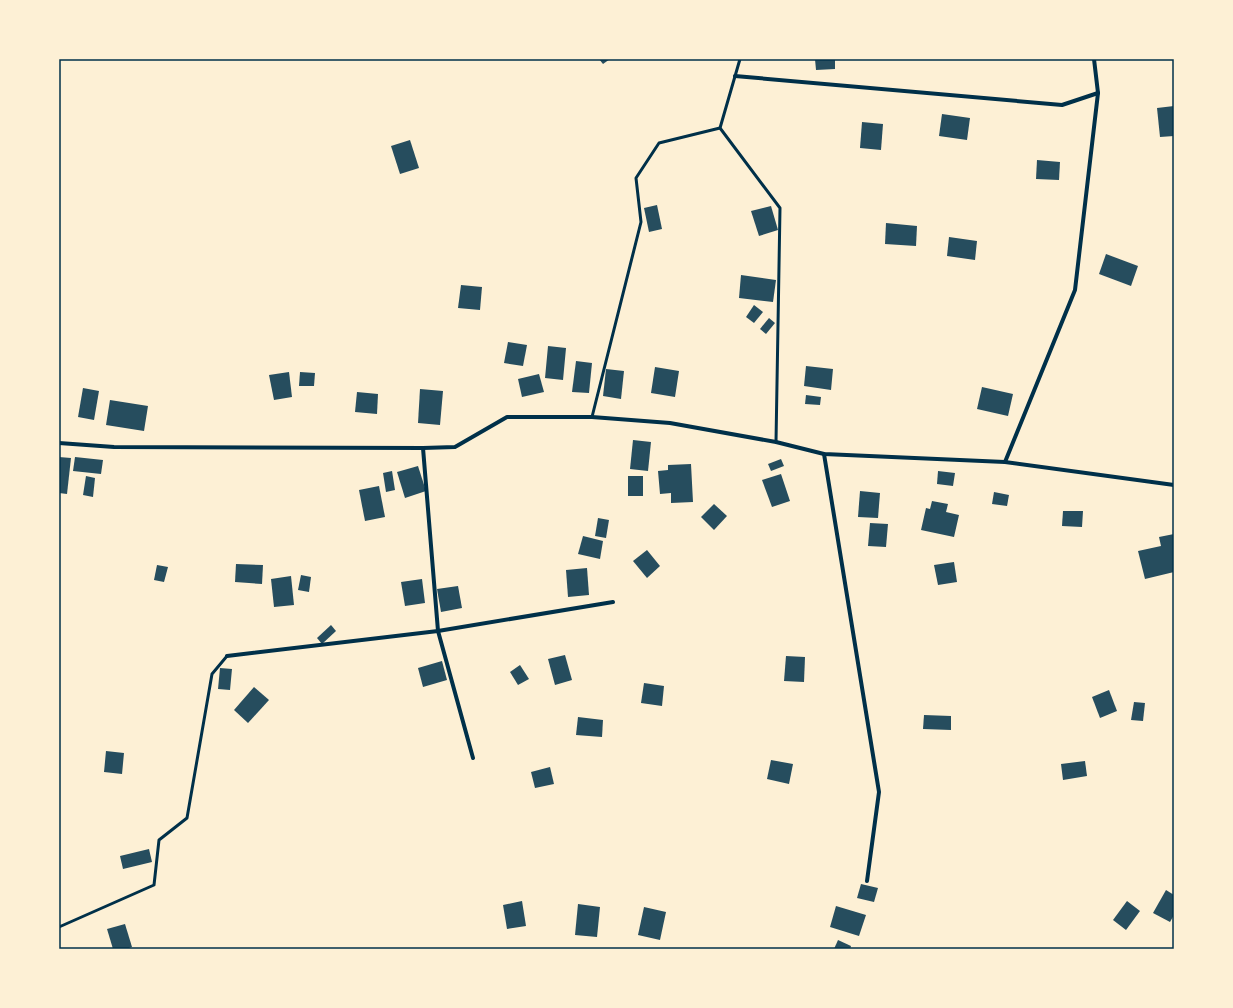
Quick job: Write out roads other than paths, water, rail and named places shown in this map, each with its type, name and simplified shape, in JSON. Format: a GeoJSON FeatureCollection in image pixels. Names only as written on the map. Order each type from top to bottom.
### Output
{"type":"FeatureCollection","features":[{"type":"Feature","properties":{"kind":"street"},"geometry":{"type":"LineString","coordinates":[[1004,462],[1075,290],[1098,93],[1094,59]]}},
{"type":"Feature","properties":{"kind":"street"},"geometry":{"type":"LineString","coordinates":[[735,76],[1062,105],[1098,93]]}},
{"type":"Feature","properties":{"kind":"street"},"geometry":{"type":"LineString","coordinates":[[59,443],[114,447],[455,447],[507,417],[592,417],[670,423],[776,442],[824,454],[1004,462],[1174,485]]}},
{"type":"Feature","properties":{"kind":"street"},"geometry":{"type":"LineString","coordinates":[[423,448],[438,631],[473,758]]}},
{"type":"Feature","properties":{"kind":"street"},"geometry":{"type":"LineString","coordinates":[[824,454],[879,792],[867,881]]}},
{"type":"Feature","properties":{"kind":"street"},"geometry":{"type":"LineString","coordinates":[[227,656],[438,631],[613,602]]}},
{"type":"Feature","properties":{"kind":"lane"},"geometry":{"type":"LineString","coordinates":[[720,128],[740,59]]}},
{"type":"Feature","properties":{"kind":"lane"},"geometry":{"type":"LineString","coordinates":[[592,417],[642,222],[636,178],[659,143],[720,128]]}},
{"type":"Feature","properties":{"kind":"lane"},"geometry":{"type":"LineString","coordinates":[[720,128],[780,208],[776,442]]}},
{"type":"Feature","properties":{"kind":"lane"},"geometry":{"type":"LineString","coordinates":[[59,928],[154,885],[159,840],[188,818],[212,674],[227,656]]}}]}
